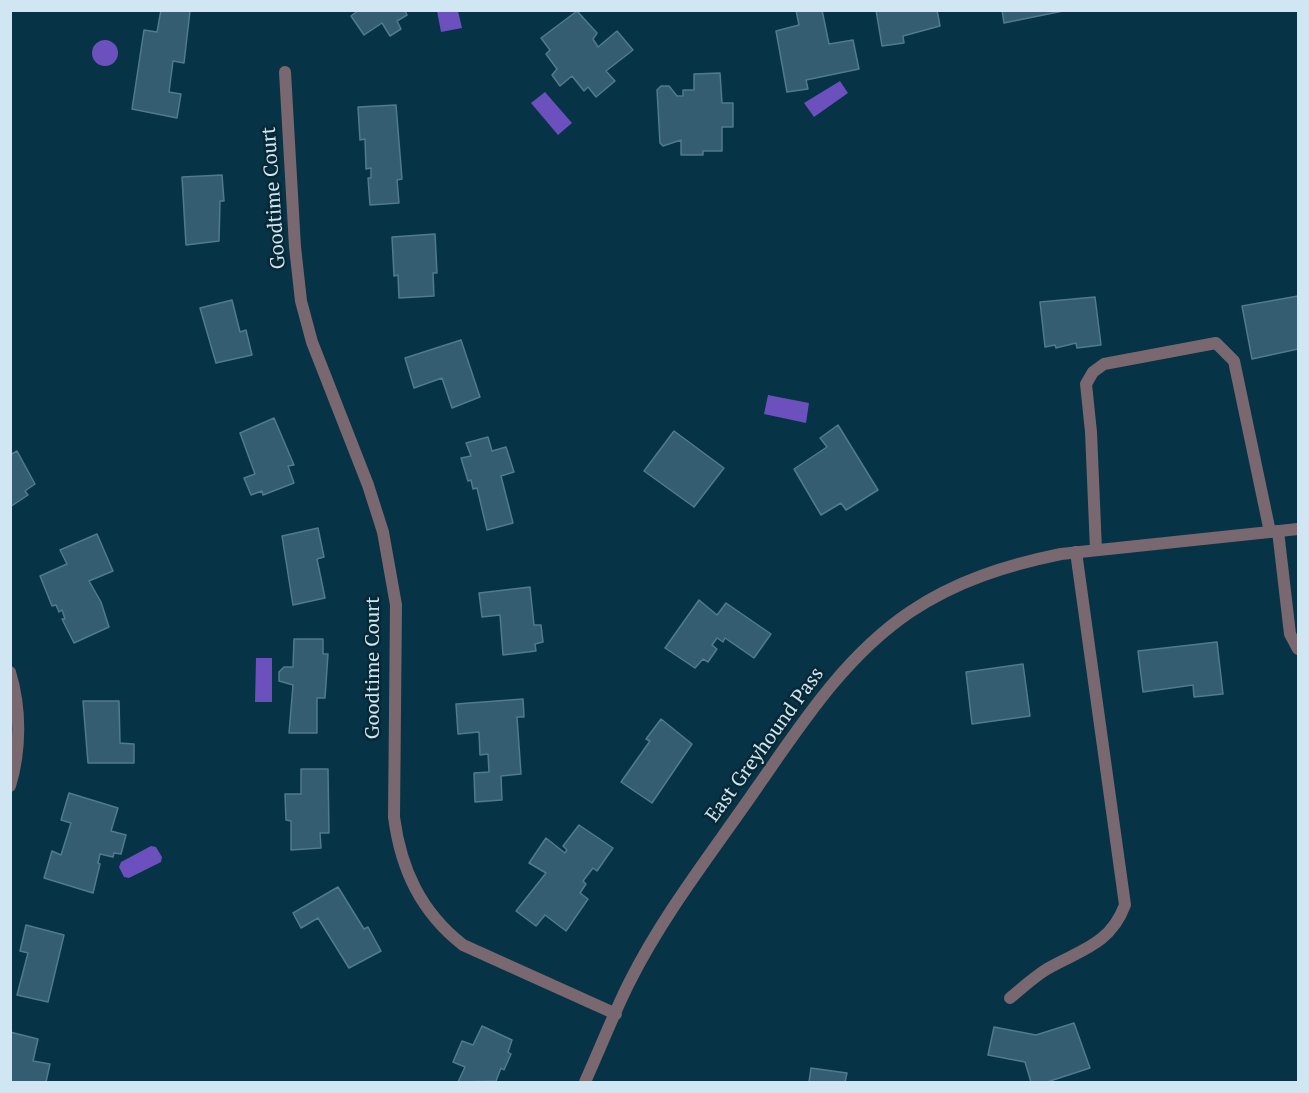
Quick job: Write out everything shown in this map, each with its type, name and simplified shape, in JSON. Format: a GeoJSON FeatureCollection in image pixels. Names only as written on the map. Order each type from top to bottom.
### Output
{"type":"FeatureCollection","features":[{"type":"Feature","properties":{"kind":"street","name":"Goodtime Court"},"geometry":{"type":"LineString","coordinates":[[285,72],[295,247],[301,301],[312,342],[368,485],[383,532],[396,606],[394,817],[398,848],[407,874],[423,904],[445,931],[463,945],[615,1014]]}},
{"type":"Feature","properties":{"kind":"street"},"geometry":{"type":"LineString","coordinates":[[1096,550],[1092,432],[1086,384],[1093,372],[1104,364],[1216,344],[1234,362],[1274,531],[1290,634],[1299,649]]}},
{"type":"Feature","properties":{"kind":"street","name":"East Greyhound Pass"},"geometry":{"type":"LineString","coordinates":[[585,1083],[630,982],[658,933],[799,726],[840,675],[874,640],[910,612],[982,574],[1022,562],[1076,552],[1299,529]]}},
{"type":"Feature","properties":{"kind":"street"},"geometry":{"type":"LineString","coordinates":[[1010,998],[1046,970],[1094,945],[1118,923],[1125,905],[1076,552]]}},
{"type":"Feature","properties":{"kind":"street"},"geometry":{"type":"LineString","coordinates":[[10,672],[16,692],[18,731],[10,786]]}},
{"type":"Feature","properties":{"kind":"shaded area"},"geometry":{"type":"Polygon","coordinates":[[[437,11],[458,11],[462,28],[441,32],[437,11]]]}},
{"type":"Feature","properties":{"kind":"shaded area"},"geometry":{"type":"Polygon","coordinates":[[[105,40],[114,44],[118,53],[114,62],[105,66],[96,62],[92,53],[96,44],[105,40]]]}},
{"type":"Feature","properties":{"kind":"shaded area"},"geometry":{"type":"Polygon","coordinates":[[[840,81],[848,93],[814,117],[804,103],[840,81]]]}},
{"type":"Feature","properties":{"kind":"shaded area"},"geometry":{"type":"Polygon","coordinates":[[[545,92],[572,123],[558,135],[531,103],[545,92]]]}},
{"type":"Feature","properties":{"kind":"shaded area"},"geometry":{"type":"Polygon","coordinates":[[[768,395],[809,403],[806,423],[764,414],[768,395]]]}},
{"type":"Feature","properties":{"kind":"shaded area"},"geometry":{"type":"Polygon","coordinates":[[[256,658],[272,658],[272,702],[255,702],[256,658]]]}},
{"type":"Feature","properties":{"kind":"shaded area"},"geometry":{"type":"Polygon","coordinates":[[[151,846],[156,847],[162,857],[161,862],[129,878],[124,877],[119,867],[121,862],[151,846]]]}},
{"type":"Feature","properties":{"kind":"building"},"geometry":{"type":"Polygon","coordinates":[[[161,10],[190,11],[184,63],[173,61],[169,92],[181,94],[177,118],[132,109],[144,30],[157,32],[161,10]]]}},
{"type":"Feature","properties":{"kind":"building"},"geometry":{"type":"Polygon","coordinates":[[[359,10],[405,10],[407,15],[397,21],[401,29],[390,36],[382,23],[364,35],[351,16],[359,10]]]}},
{"type":"Feature","properties":{"kind":"building"},"geometry":{"type":"Polygon","coordinates":[[[796,10],[822,10],[829,44],[853,40],[859,69],[806,80],[808,89],[787,92],[776,31],[799,25],[796,10]]]}},
{"type":"Feature","properties":{"kind":"building"},"geometry":{"type":"Polygon","coordinates":[[[876,10],[937,10],[940,26],[903,36],[904,43],[882,46],[876,10]]]}},
{"type":"Feature","properties":{"kind":"building"},"geometry":{"type":"Polygon","coordinates":[[[1002,10],[1063,10],[1063,11],[1004,23],[1002,10]]]}},
{"type":"Feature","properties":{"kind":"building"},"geometry":{"type":"Polygon","coordinates":[[[577,11],[597,33],[593,39],[598,47],[617,31],[633,50],[606,71],[615,81],[596,97],[588,87],[584,91],[572,76],[560,86],[552,75],[557,69],[546,54],[550,50],[541,38],[577,11]]]}},
{"type":"Feature","properties":{"kind":"building"},"geometry":{"type":"Polygon","coordinates":[[[720,73],[722,103],[733,103],[733,127],[722,127],[722,151],[703,151],[703,155],[681,155],[681,140],[663,146],[660,143],[657,90],[661,86],[669,86],[677,96],[683,96],[683,90],[694,90],[694,74],[720,73]]]}},
{"type":"Feature","properties":{"kind":"building"},"geometry":{"type":"Polygon","coordinates":[[[396,105],[402,179],[397,180],[399,203],[370,205],[368,178],[371,178],[371,168],[366,169],[365,139],[360,140],[358,107],[396,105]]]}},
{"type":"Feature","properties":{"kind":"building"},"geometry":{"type":"Polygon","coordinates":[[[222,175],[224,201],[220,201],[219,241],[186,245],[182,177],[222,175]]]}},
{"type":"Feature","properties":{"kind":"building"},"geometry":{"type":"Polygon","coordinates":[[[435,234],[437,273],[433,273],[434,296],[399,298],[398,275],[394,276],[392,237],[435,234]]]}},
{"type":"Feature","properties":{"kind":"building"},"geometry":{"type":"Polygon","coordinates":[[[1298,296],[1298,349],[1252,359],[1242,306],[1298,296]]]}},
{"type":"Feature","properties":{"kind":"building"},"geometry":{"type":"Polygon","coordinates":[[[1095,297],[1101,345],[1077,348],[1076,343],[1056,348],[1055,345],[1045,347],[1040,302],[1095,297]]]}},
{"type":"Feature","properties":{"kind":"building"},"geometry":{"type":"Polygon","coordinates":[[[232,300],[240,332],[246,330],[252,355],[216,363],[200,308],[232,300]]]}},
{"type":"Feature","properties":{"kind":"building"},"geometry":{"type":"Polygon","coordinates":[[[461,340],[480,397],[452,408],[442,378],[414,388],[405,358],[461,340]]]}},
{"type":"Feature","properties":{"kind":"building"},"geometry":{"type":"Polygon","coordinates":[[[274,418],[294,465],[288,466],[294,483],[263,495],[262,491],[251,495],[244,478],[255,474],[240,433],[274,418]]]}},
{"type":"Feature","properties":{"kind":"building"},"geometry":{"type":"Polygon","coordinates":[[[838,425],[878,490],[846,510],[841,503],[821,515],[794,469],[827,447],[820,438],[838,425]]]}},
{"type":"Feature","properties":{"kind":"building"},"geometry":{"type":"Polygon","coordinates":[[[674,431],[724,468],[694,507],[644,471],[674,431]]]}},
{"type":"Feature","properties":{"kind":"building"},"geometry":{"type":"Polygon","coordinates":[[[488,437],[492,451],[506,447],[514,472],[501,476],[513,523],[487,530],[477,488],[473,489],[471,480],[468,481],[461,458],[471,456],[466,443],[488,437]]]}},
{"type":"Feature","properties":{"kind":"building"},"geometry":{"type":"Polygon","coordinates":[[[17,451],[35,484],[25,491],[28,495],[10,507],[10,455],[17,451]]]}},
{"type":"Feature","properties":{"kind":"building"},"geometry":{"type":"Polygon","coordinates":[[[318,528],[324,557],[317,559],[325,598],[293,605],[282,536],[318,528]]]}},
{"type":"Feature","properties":{"kind":"building"},"geometry":{"type":"Polygon","coordinates":[[[97,534],[113,571],[89,581],[101,602],[109,627],[74,643],[62,619],[65,619],[62,610],[59,612],[56,605],[52,606],[40,576],[67,564],[60,550],[97,534]]]}},
{"type":"Feature","properties":{"kind":"building"},"geometry":{"type":"Polygon","coordinates":[[[530,587],[534,625],[541,625],[543,642],[535,644],[536,651],[503,655],[500,615],[482,617],[479,593],[530,587]]]}},
{"type":"Feature","properties":{"kind":"building"},"geometry":{"type":"Polygon","coordinates":[[[699,600],[717,615],[726,603],[771,634],[754,658],[725,638],[723,642],[717,638],[712,645],[717,649],[708,662],[703,659],[695,668],[665,648],[699,600]]]}},
{"type":"Feature","properties":{"kind":"building"},"geometry":{"type":"Polygon","coordinates":[[[294,639],[323,639],[323,654],[328,654],[325,698],[317,698],[317,733],[289,733],[293,685],[279,681],[279,672],[284,667],[293,667],[294,639]]]}},
{"type":"Feature","properties":{"kind":"building"},"geometry":{"type":"Polygon","coordinates":[[[1217,642],[1223,694],[1194,697],[1193,685],[1143,692],[1138,651],[1217,642]]]}},
{"type":"Feature","properties":{"kind":"building"},"geometry":{"type":"Polygon","coordinates":[[[1023,664],[1030,716],[972,724],[966,672],[1023,664]]]}},
{"type":"Feature","properties":{"kind":"building"},"geometry":{"type":"Polygon","coordinates":[[[523,699],[524,717],[517,717],[521,774],[501,776],[502,800],[475,802],[474,773],[489,772],[488,754],[480,755],[479,732],[458,734],[456,704],[523,699]]]}},
{"type":"Feature","properties":{"kind":"building"},"geometry":{"type":"Polygon","coordinates":[[[83,701],[119,701],[120,743],[134,744],[134,763],[88,763],[83,701]]]}},
{"type":"Feature","properties":{"kind":"building"},"geometry":{"type":"Polygon","coordinates":[[[661,719],[692,744],[652,803],[621,782],[650,741],[646,739],[661,719]]]}},
{"type":"Feature","properties":{"kind":"building"},"geometry":{"type":"Polygon","coordinates":[[[301,769],[328,769],[329,833],[320,833],[321,848],[291,850],[291,821],[286,820],[285,794],[301,794],[301,769]]]}},
{"type":"Feature","properties":{"kind":"building"},"geometry":{"type":"Polygon","coordinates":[[[69,793],[118,808],[111,831],[126,835],[121,854],[114,853],[113,857],[100,854],[93,893],[44,878],[52,851],[61,855],[71,823],[61,820],[69,793]]]}},
{"type":"Feature","properties":{"kind":"building"},"geometry":{"type":"Polygon","coordinates":[[[579,825],[613,848],[597,871],[593,868],[583,881],[586,884],[580,893],[588,899],[566,931],[545,915],[536,926],[516,911],[546,873],[529,863],[546,838],[565,853],[567,850],[563,846],[579,825]]]}},
{"type":"Feature","properties":{"kind":"building"},"geometry":{"type":"Polygon","coordinates":[[[338,887],[364,929],[368,927],[381,951],[349,968],[318,918],[301,928],[293,913],[338,887]]]}},
{"type":"Feature","properties":{"kind":"building"},"geometry":{"type":"Polygon","coordinates":[[[26,925],[64,935],[48,1002],[17,995],[28,953],[20,951],[26,925]]]}},
{"type":"Feature","properties":{"kind":"building"},"geometry":{"type":"Polygon","coordinates":[[[1074,1023],[1090,1068],[1047,1082],[1031,1082],[1025,1062],[988,1055],[994,1027],[1036,1035],[1074,1023]]]}},
{"type":"Feature","properties":{"kind":"building"},"geometry":{"type":"Polygon","coordinates":[[[482,1026],[512,1040],[508,1052],[511,1054],[504,1070],[501,1068],[496,1081],[458,1082],[465,1067],[453,1062],[462,1041],[473,1045],[482,1026]]]}},
{"type":"Feature","properties":{"kind":"building"},"geometry":{"type":"Polygon","coordinates":[[[10,1032],[38,1039],[33,1061],[50,1064],[46,1082],[10,1082],[10,1032]]]}},
{"type":"Feature","properties":{"kind":"building"},"geometry":{"type":"Polygon","coordinates":[[[811,1068],[847,1073],[845,1082],[809,1082],[811,1068]]]}}]}
